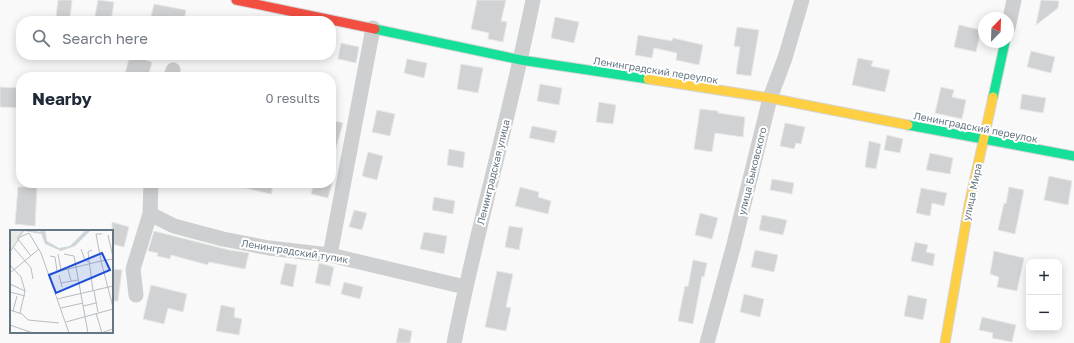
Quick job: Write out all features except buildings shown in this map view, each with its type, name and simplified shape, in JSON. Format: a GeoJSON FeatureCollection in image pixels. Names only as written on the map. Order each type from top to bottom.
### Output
{"type":"FeatureCollection","features":[{"type":"Feature","properties":{"kind":"street","name":"Ленинградский переулок"},"geometry":{"type":"LineString","coordinates":[[240,0],[316,16]]}},
{"type":"Feature","properties":{"kind":"street","name":"Ленинградская улица"},"geometry":{"type":"LineString","coordinates":[[454,343],[465,287],[521,60],[533,0]]}},
{"type":"Feature","properties":{"kind":"street","name":"улица Быковского"},"geometry":{"type":"LineString","coordinates":[[707,343],[733,248],[770,98],[785,58],[802,0]]}},
{"type":"Feature","properties":{"kind":"street"},"geometry":{"type":"LineString","coordinates":[[1011,12],[1014,0]]}},
{"type":"Feature","properties":{"kind":"street","name":"Ленинградский переулок"},"geometry":{"type":"LineString","coordinates":[[336,20],[521,60],[770,98],[983,140],[1074,156]]}},
{"type":"Feature","properties":{"kind":"street"},"geometry":{"type":"LineString","coordinates":[[330,255],[373,28]]}},
{"type":"Feature","properties":{"kind":"street","name":"улица Мира"},"geometry":{"type":"LineString","coordinates":[[945,343],[968,205],[1004,48]]}},
{"type":"Feature","properties":{"kind":"street"},"geometry":{"type":"LineString","coordinates":[[136,295],[133,269],[150,214],[151,188]]}},
{"type":"Feature","properties":{"kind":"street","name":"Ленинградский тупик"},"geometry":{"type":"LineString","coordinates":[[150,214],[174,226],[223,239],[269,248],[330,255],[465,287]]}},
{"type":"Feature","properties":{"kind":"traffic: fast"},"geometry":{"type":"LineString","coordinates":[[375,29],[521,60],[648,79]]}},
{"type":"Feature","properties":{"kind":"traffic: fast"},"geometry":{"type":"LineString","coordinates":[[993,97],[1004,48]]}},
{"type":"Feature","properties":{"kind":"traffic: fast"},"geometry":{"type":"LineString","coordinates":[[908,125],[1074,156]]}},
{"type":"Feature","properties":{"kind":"traffic: slow"},"geometry":{"type":"LineString","coordinates":[[648,79],[770,98],[908,125]]}},
{"type":"Feature","properties":{"kind":"traffic: slow"},"geometry":{"type":"LineString","coordinates":[[945,343],[969,205],[993,97]]}},
{"type":"Feature","properties":{"kind":"traffic: jam"},"geometry":{"type":"LineString","coordinates":[[236,0],[313,16]]}},
{"type":"Feature","properties":{"kind":"traffic: jam"},"geometry":{"type":"LineString","coordinates":[[336,21],[375,29]]}}]}
